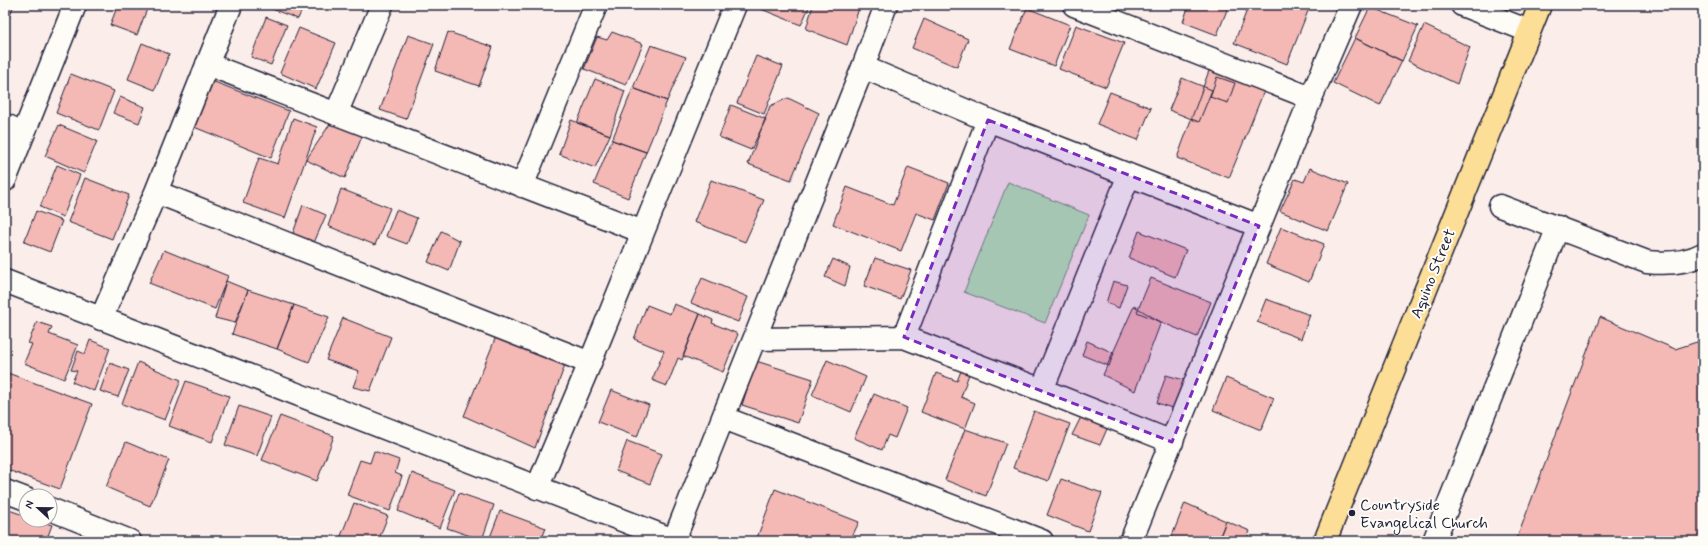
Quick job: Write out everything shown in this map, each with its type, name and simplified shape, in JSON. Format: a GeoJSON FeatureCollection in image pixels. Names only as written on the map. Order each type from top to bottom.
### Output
{"type":"FeatureCollection","features":[{"type":"Feature","properties":{"kind":"main road","name":"Aquino Street"},"geometry":{"type":"LineString","coordinates":[[1325,541],[1540,5]]}},
{"type":"Feature","properties":{"kind":"street"},"geometry":{"type":"LineString","coordinates":[[5,180],[15,129],[75,5]]}},
{"type":"Feature","properties":{"kind":"street"},"geometry":{"type":"LineString","coordinates":[[101,319],[156,192],[231,5]]}},
{"type":"Feature","properties":{"kind":"street"},"geometry":{"type":"LineString","coordinates":[[336,114],[382,5]]}},
{"type":"Feature","properties":{"kind":"street"},"geometry":{"type":"LineString","coordinates":[[522,186],[596,5]]}},
{"type":"Feature","properties":{"kind":"street"},"geometry":{"type":"LineString","coordinates":[[5,281],[537,488],[675,540],[863,67],[886,5]]}},
{"type":"Feature","properties":{"kind":"street"},"geometry":{"type":"LineString","coordinates":[[1074,5],[1311,98]]}},
{"type":"Feature","properties":{"kind":"street"},"geometry":{"type":"LineString","coordinates":[[1130,541],[1172,442],[1311,98],[1351,5]]}},
{"type":"Feature","properties":{"kind":"street"},"geometry":{"type":"LineString","coordinates":[[1462,5],[1529,31]]}},
{"type":"Feature","properties":{"kind":"street"},"geometry":{"type":"LineString","coordinates":[[537,488],[643,232],[727,7]]}},
{"type":"Feature","properties":{"kind":"street"},"geometry":{"type":"LineString","coordinates":[[207,64],[643,232]]}},
{"type":"Feature","properties":{"kind":"street"},"geometry":{"type":"LineString","coordinates":[[863,67],[988,120],[1259,226]]}},
{"type":"Feature","properties":{"kind":"street"},"geometry":{"type":"LineString","coordinates":[[904,337],[988,120]]}},
{"type":"Feature","properties":{"kind":"street"},"geometry":{"type":"LineString","coordinates":[[1042,390],[1129,175]]}},
{"type":"Feature","properties":{"kind":"street"},"geometry":{"type":"LineString","coordinates":[[156,192],[590,363]]}},
{"type":"Feature","properties":{"kind":"street"},"geometry":{"type":"LineString","coordinates":[[1500,206],[1647,262],[1661,264],[1677,263],[1703,254]]}},
{"type":"Feature","properties":{"kind":"street"},"geometry":{"type":"LineString","coordinates":[[1434,541],[1558,228]]}},
{"type":"Feature","properties":{"kind":"street"},"geometry":{"type":"LineString","coordinates":[[755,339],[904,337],[1172,442]]}},
{"type":"Feature","properties":{"kind":"street"},"geometry":{"type":"LineString","coordinates":[[724,418],[1042,541]]}},
{"type":"Feature","properties":{"kind":"street"},"geometry":{"type":"LineString","coordinates":[[5,491],[18,496]]}},
{"type":"Feature","properties":{"kind":"street"},"geometry":{"type":"LineString","coordinates":[[58,512],[130,541]]}},
{"type":"Feature","properties":{"kind":"highlighted area"},"geometry":{"type":"Polygon","coordinates":[[[988,120],[1259,226],[1172,442],[904,337],[988,120]]]}},
{"type":"Feature","properties":{"kind":"green space"},"geometry":{"type":"Polygon","coordinates":[[[1008,182],[1089,215],[1045,323],[964,292],[1008,182]]]}},
{"type":"Feature","properties":{"kind":"building"},"geometry":{"type":"Polygon","coordinates":[[[5,5],[14,5],[5,27],[5,5]]]}},
{"type":"Feature","properties":{"kind":"building"},"geometry":{"type":"Polygon","coordinates":[[[118,5],[135,5],[147,9],[137,35],[110,25],[118,5]]]}},
{"type":"Feature","properties":{"kind":"building"},"geometry":{"type":"Polygon","coordinates":[[[262,5],[304,5],[298,19],[262,5]]]}},
{"type":"Feature","properties":{"kind":"building"},"geometry":{"type":"Polygon","coordinates":[[[763,5],[810,5],[801,25],[761,9],[763,5]]]}},
{"type":"Feature","properties":{"kind":"building"},"geometry":{"type":"Polygon","coordinates":[[[813,5],[860,5],[847,45],[806,29],[813,5]]]}},
{"type":"Feature","properties":{"kind":"building"},"geometry":{"type":"Polygon","coordinates":[[[1189,5],[1229,5],[1217,35],[1183,22],[1189,5]]]}},
{"type":"Feature","properties":{"kind":"building"},"geometry":{"type":"Polygon","coordinates":[[[1249,5],[1310,6],[1287,64],[1234,43],[1249,5]]]}},
{"type":"Feature","properties":{"kind":"building"},"geometry":{"type":"Polygon","coordinates":[[[1370,7],[1418,26],[1402,61],[1355,38],[1370,7]]]}},
{"type":"Feature","properties":{"kind":"building"},"geometry":{"type":"Polygon","coordinates":[[[1027,8],[1070,25],[1054,66],[1010,49],[1027,8]]]}},
{"type":"Feature","properties":{"kind":"building"},"geometry":{"type":"Polygon","coordinates":[[[266,17],[287,25],[271,65],[251,57],[266,17]]]}},
{"type":"Feature","properties":{"kind":"building"},"geometry":{"type":"Polygon","coordinates":[[[924,19],[968,39],[957,67],[912,48],[924,19]]]}},
{"type":"Feature","properties":{"kind":"building"},"geometry":{"type":"Polygon","coordinates":[[[1076,25],[1124,43],[1106,87],[1059,69],[1076,25]]]}},
{"type":"Feature","properties":{"kind":"building"},"geometry":{"type":"Polygon","coordinates":[[[1424,25],[1470,47],[1457,84],[1408,61],[1424,25]]]}},
{"type":"Feature","properties":{"kind":"building"},"geometry":{"type":"Polygon","coordinates":[[[299,28],[336,43],[316,89],[280,73],[299,28]]]}},
{"type":"Feature","properties":{"kind":"building"},"geometry":{"type":"Polygon","coordinates":[[[448,32],[493,47],[479,86],[435,71],[448,32]]]}},
{"type":"Feature","properties":{"kind":"building"},"geometry":{"type":"Polygon","coordinates":[[[612,32],[643,44],[626,85],[584,69],[597,37],[607,40],[612,32]]]}},
{"type":"Feature","properties":{"kind":"building"},"geometry":{"type":"Polygon","coordinates":[[[408,35],[434,44],[406,119],[380,110],[408,35]]]}},
{"type":"Feature","properties":{"kind":"building"},"geometry":{"type":"Polygon","coordinates":[[[1355,38],[1402,61],[1380,106],[1333,83],[1355,38]]]}},
{"type":"Feature","properties":{"kind":"building"},"geometry":{"type":"Polygon","coordinates":[[[142,43],[169,54],[155,90],[128,79],[142,43]]]}},
{"type":"Feature","properties":{"kind":"building"},"geometry":{"type":"Polygon","coordinates":[[[651,45],[686,57],[667,101],[633,88],[651,45]]]}},
{"type":"Feature","properties":{"kind":"building"},"geometry":{"type":"Polygon","coordinates":[[[756,56],[783,66],[764,114],[737,103],[756,56]]]}},
{"type":"Feature","properties":{"kind":"building"},"geometry":{"type":"Polygon","coordinates":[[[1210,68],[1264,91],[1229,178],[1177,158],[1210,68]]]}},
{"type":"Feature","properties":{"kind":"building"},"geometry":{"type":"Polygon","coordinates":[[[71,74],[114,91],[99,130],[56,113],[71,74]]]}},
{"type":"Feature","properties":{"kind":"building"},"geometry":{"type":"Polygon","coordinates":[[[1217,77],[1235,83],[1228,103],[1210,97],[1217,77]]]}},
{"type":"Feature","properties":{"kind":"building"},"geometry":{"type":"Polygon","coordinates":[[[1182,78],[1212,90],[1199,122],[1169,110],[1182,78]]]}},
{"type":"Feature","properties":{"kind":"building"},"geometry":{"type":"Polygon","coordinates":[[[595,79],[625,91],[610,135],[577,123],[595,79]]]}},
{"type":"Feature","properties":{"kind":"building"},"geometry":{"type":"Polygon","coordinates":[[[212,81],[289,111],[271,158],[194,127],[212,81]]]}},
{"type":"Feature","properties":{"kind":"building"},"geometry":{"type":"Polygon","coordinates":[[[633,88],[667,101],[646,152],[612,140],[633,88]]]}},
{"type":"Feature","properties":{"kind":"building"},"geometry":{"type":"Polygon","coordinates":[[[1110,92],[1151,108],[1138,140],[1097,124],[1110,92]]]}},
{"type":"Feature","properties":{"kind":"building"},"geometry":{"type":"Polygon","coordinates":[[[120,97],[145,107],[139,123],[113,113],[120,97]]]}},
{"type":"Feature","properties":{"kind":"building"},"geometry":{"type":"Polygon","coordinates":[[[788,98],[819,113],[791,180],[748,164],[770,106],[788,98]]]}},
{"type":"Feature","properties":{"kind":"building"},"geometry":{"type":"Polygon","coordinates":[[[731,105],[766,119],[751,150],[719,137],[731,105]]]}},
{"type":"Feature","properties":{"kind":"building"},"geometry":{"type":"Polygon","coordinates":[[[293,118],[317,127],[285,218],[243,203],[259,158],[278,164],[293,118]]]}},
{"type":"Feature","properties":{"kind":"building"},"geometry":{"type":"Polygon","coordinates":[[[571,120],[610,135],[595,168],[559,154],[571,120]]]}},
{"type":"Feature","properties":{"kind":"building"},"geometry":{"type":"Polygon","coordinates":[[[332,121],[363,134],[345,178],[306,160],[332,121]]]}},
{"type":"Feature","properties":{"kind":"building"},"geometry":{"type":"Polygon","coordinates":[[[59,125],[97,141],[84,173],[45,156],[59,125]]]}},
{"type":"Feature","properties":{"kind":"building"},"geometry":{"type":"Polygon","coordinates":[[[612,140],[646,152],[628,198],[594,184],[612,140]]]}},
{"type":"Feature","properties":{"kind":"building"},"geometry":{"type":"Polygon","coordinates":[[[57,165],[80,175],[63,217],[40,207],[57,165]]]}},
{"type":"Feature","properties":{"kind":"building"},"geometry":{"type":"Polygon","coordinates":[[[908,167],[949,183],[935,220],[916,213],[901,251],[833,224],[847,187],[893,205],[908,167]]]}},
{"type":"Feature","properties":{"kind":"building"},"geometry":{"type":"Polygon","coordinates":[[[1310,168],[1348,184],[1328,231],[1280,211],[1295,179],[1304,182],[1310,168]]]}},
{"type":"Feature","properties":{"kind":"building"},"geometry":{"type":"Polygon","coordinates":[[[85,178],[129,195],[112,239],[68,222],[85,178]]]}},
{"type":"Feature","properties":{"kind":"building"},"geometry":{"type":"Polygon","coordinates":[[[711,180],[764,200],[745,242],[694,222],[711,180]]]}},
{"type":"Feature","properties":{"kind":"building"},"geometry":{"type":"Polygon","coordinates":[[[341,189],[390,208],[375,245],[328,226],[341,189]]]}},
{"type":"Feature","properties":{"kind":"building"},"geometry":{"type":"Polygon","coordinates":[[[303,205],[326,215],[313,245],[292,236],[303,205]]]}},
{"type":"Feature","properties":{"kind":"building"},"geometry":{"type":"Polygon","coordinates":[[[396,210],[417,218],[407,244],[386,236],[396,210]]]}},
{"type":"Feature","properties":{"kind":"building"},"geometry":{"type":"Polygon","coordinates":[[[36,211],[62,221],[50,252],[24,242],[36,211]]]}},
{"type":"Feature","properties":{"kind":"building"},"geometry":{"type":"Polygon","coordinates":[[[1281,227],[1324,244],[1309,282],[1266,264],[1281,227]]]}},
{"type":"Feature","properties":{"kind":"building"},"geometry":{"type":"Polygon","coordinates":[[[441,231],[460,241],[449,271],[428,262],[441,231]]]}},
{"type":"Feature","properties":{"kind":"building"},"geometry":{"type":"Polygon","coordinates":[[[1139,231],[1186,250],[1175,277],[1129,258],[1139,231]]]}},
{"type":"Feature","properties":{"kind":"building"},"geometry":{"type":"Polygon","coordinates":[[[164,250],[228,276],[215,309],[149,283],[164,250]]]}},
{"type":"Feature","properties":{"kind":"building"},"geometry":{"type":"Polygon","coordinates":[[[875,258],[911,270],[900,299],[864,286],[875,258]]]}},
{"type":"Feature","properties":{"kind":"building"},"geometry":{"type":"Polygon","coordinates":[[[833,259],[850,267],[845,286],[825,277],[833,259]]]}},
{"type":"Feature","properties":{"kind":"building"},"geometry":{"type":"Polygon","coordinates":[[[702,278],[748,297],[738,322],[691,303],[702,278]]]}},
{"type":"Feature","properties":{"kind":"building"},"geometry":{"type":"Polygon","coordinates":[[[1151,278],[1211,302],[1197,337],[1137,312],[1151,278]]]}},
{"type":"Feature","properties":{"kind":"building"},"geometry":{"type":"Polygon","coordinates":[[[226,281],[248,290],[235,323],[215,318],[226,281]]]}},
{"type":"Feature","properties":{"kind":"building"},"geometry":{"type":"Polygon","coordinates":[[[1113,281],[1127,285],[1119,308],[1106,303],[1113,281]]]}},
{"type":"Feature","properties":{"kind":"building"},"geometry":{"type":"Polygon","coordinates":[[[248,290],[294,305],[277,349],[232,334],[248,290]]]}},
{"type":"Feature","properties":{"kind":"building"},"geometry":{"type":"Polygon","coordinates":[[[1266,299],[1310,315],[1301,339],[1257,322],[1266,299]]]}},
{"type":"Feature","properties":{"kind":"building"},"geometry":{"type":"Polygon","coordinates":[[[674,304],[700,314],[682,360],[678,358],[667,386],[652,380],[664,351],[634,339],[647,305],[670,314],[674,304]]]}},
{"type":"Feature","properties":{"kind":"building"},"geometry":{"type":"Polygon","coordinates":[[[294,305],[329,317],[309,362],[277,349],[294,305]]]}},
{"type":"Feature","properties":{"kind":"building"},"geometry":{"type":"Polygon","coordinates":[[[1134,306],[1161,322],[1135,391],[1103,375],[1134,306]]]}},
{"type":"Feature","properties":{"kind":"building"},"geometry":{"type":"Polygon","coordinates":[[[700,314],[713,320],[712,323],[738,334],[723,372],[683,356],[700,314]]]}},
{"type":"Feature","properties":{"kind":"building"},"geometry":{"type":"Polygon","coordinates":[[[1600,317],[1675,349],[1703,340],[1703,541],[1516,541],[1600,317]]]}},
{"type":"Feature","properties":{"kind":"building"},"geometry":{"type":"Polygon","coordinates":[[[343,318],[391,337],[370,391],[353,387],[359,371],[326,360],[343,318]]]}},
{"type":"Feature","properties":{"kind":"building"},"geometry":{"type":"Polygon","coordinates":[[[37,322],[52,327],[49,334],[78,345],[64,379],[24,363],[32,344],[28,343],[37,322]]]}},
{"type":"Feature","properties":{"kind":"building"},"geometry":{"type":"Polygon","coordinates":[[[497,334],[566,362],[535,448],[464,416],[497,334]]]}},
{"type":"Feature","properties":{"kind":"building"},"geometry":{"type":"Polygon","coordinates":[[[90,340],[110,348],[94,391],[72,382],[77,371],[71,370],[78,351],[85,354],[90,340]]]}},
{"type":"Feature","properties":{"kind":"building"},"geometry":{"type":"Polygon","coordinates":[[[1087,341],[1114,353],[1109,366],[1082,355],[1087,341]]]}},
{"type":"Feature","properties":{"kind":"building"},"geometry":{"type":"Polygon","coordinates":[[[827,360],[866,377],[851,412],[812,395],[827,360]]]}},
{"type":"Feature","properties":{"kind":"building"},"geometry":{"type":"Polygon","coordinates":[[[756,361],[813,379],[798,423],[742,405],[756,361]]]}},
{"type":"Feature","properties":{"kind":"building"},"geometry":{"type":"Polygon","coordinates":[[[138,362],[181,380],[165,420],[122,404],[138,362]]]}},
{"type":"Feature","properties":{"kind":"building"},"geometry":{"type":"Polygon","coordinates":[[[110,363],[129,370],[118,397],[100,391],[110,363]]]}},
{"type":"Feature","properties":{"kind":"building"},"geometry":{"type":"Polygon","coordinates":[[[961,371],[969,374],[961,397],[975,403],[965,429],[921,412],[936,373],[957,381],[961,371]]]}},
{"type":"Feature","properties":{"kind":"building"},"geometry":{"type":"Polygon","coordinates":[[[5,372],[92,404],[60,489],[5,469],[5,372]]]}},
{"type":"Feature","properties":{"kind":"building"},"geometry":{"type":"Polygon","coordinates":[[[1166,375],[1184,380],[1175,409],[1157,403],[1166,375]]]}},
{"type":"Feature","properties":{"kind":"building"},"geometry":{"type":"Polygon","coordinates":[[[1226,378],[1274,398],[1261,430],[1213,410],[1226,378]]]}},
{"type":"Feature","properties":{"kind":"building"},"geometry":{"type":"Polygon","coordinates":[[[186,381],[229,396],[212,442],[169,426],[186,381]]]}},
{"type":"Feature","properties":{"kind":"building"},"geometry":{"type":"Polygon","coordinates":[[[611,390],[649,405],[637,437],[598,422],[611,390]]]}},
{"type":"Feature","properties":{"kind":"building"},"geometry":{"type":"Polygon","coordinates":[[[874,394],[907,408],[895,438],[888,435],[882,450],[854,438],[874,394]]]}},
{"type":"Feature","properties":{"kind":"building"},"geometry":{"type":"Polygon","coordinates":[[[239,406],[271,417],[257,456],[225,445],[239,406]]]}},
{"type":"Feature","properties":{"kind":"building"},"geometry":{"type":"Polygon","coordinates":[[[1034,411],[1070,424],[1048,481],[1013,468],[1034,411]]]}},
{"type":"Feature","properties":{"kind":"building"},"geometry":{"type":"Polygon","coordinates":[[[1084,411],[1110,422],[1100,445],[1072,435],[1084,411]]]}},
{"type":"Feature","properties":{"kind":"building"},"geometry":{"type":"Polygon","coordinates":[[[280,416],[334,436],[317,481],[262,460],[280,416]]]}},
{"type":"Feature","properties":{"kind":"building"},"geometry":{"type":"Polygon","coordinates":[[[965,429],[1006,443],[986,496],[945,480],[965,429]]]}},
{"type":"Feature","properties":{"kind":"building"},"geometry":{"type":"Polygon","coordinates":[[[627,441],[662,454],[650,484],[616,471],[627,441]]]}},
{"type":"Feature","properties":{"kind":"building"},"geometry":{"type":"Polygon","coordinates":[[[126,442],[169,460],[150,506],[106,487],[126,442]]]}},
{"type":"Feature","properties":{"kind":"building"},"geometry":{"type":"Polygon","coordinates":[[[374,451],[399,460],[395,473],[402,476],[390,511],[347,495],[360,460],[370,463],[374,451]]]}},
{"type":"Feature","properties":{"kind":"building"},"geometry":{"type":"Polygon","coordinates":[[[412,473],[455,490],[440,528],[398,511],[412,473]]]}},
{"type":"Feature","properties":{"kind":"building"},"geometry":{"type":"Polygon","coordinates":[[[1061,479],[1102,493],[1088,531],[1047,515],[1061,479]]]}},
{"type":"Feature","properties":{"kind":"building"},"geometry":{"type":"Polygon","coordinates":[[[775,489],[859,522],[850,541],[815,541],[811,539],[809,541],[764,541],[757,538],[775,489]]]}},
{"type":"Feature","properties":{"kind":"building"},"geometry":{"type":"Polygon","coordinates":[[[459,493],[494,505],[482,540],[447,528],[459,493]]]}},
{"type":"Feature","properties":{"kind":"building"},"geometry":{"type":"Polygon","coordinates":[[[354,503],[388,516],[378,541],[339,541],[354,503]]]}},
{"type":"Feature","properties":{"kind":"building"},"geometry":{"type":"Polygon","coordinates":[[[1185,503],[1226,521],[1218,541],[1170,541],[1185,503]]]}},
{"type":"Feature","properties":{"kind":"building"},"geometry":{"type":"Polygon","coordinates":[[[9,510],[18,513],[18,528],[51,528],[46,541],[5,541],[5,519],[9,510]]]}},
{"type":"Feature","properties":{"kind":"building"},"geometry":{"type":"Polygon","coordinates":[[[500,511],[546,528],[541,541],[489,540],[500,511]]]}},
{"type":"Feature","properties":{"kind":"building"},"geometry":{"type":"Polygon","coordinates":[[[1226,521],[1250,531],[1246,541],[1218,541],[1226,521]]]}},
{"type":"Feature","properties":{"kind":"place","name":"Countryside Evangelical Church"},"geometry":{"type":"Point","coordinates":[1352,513]}}]}
